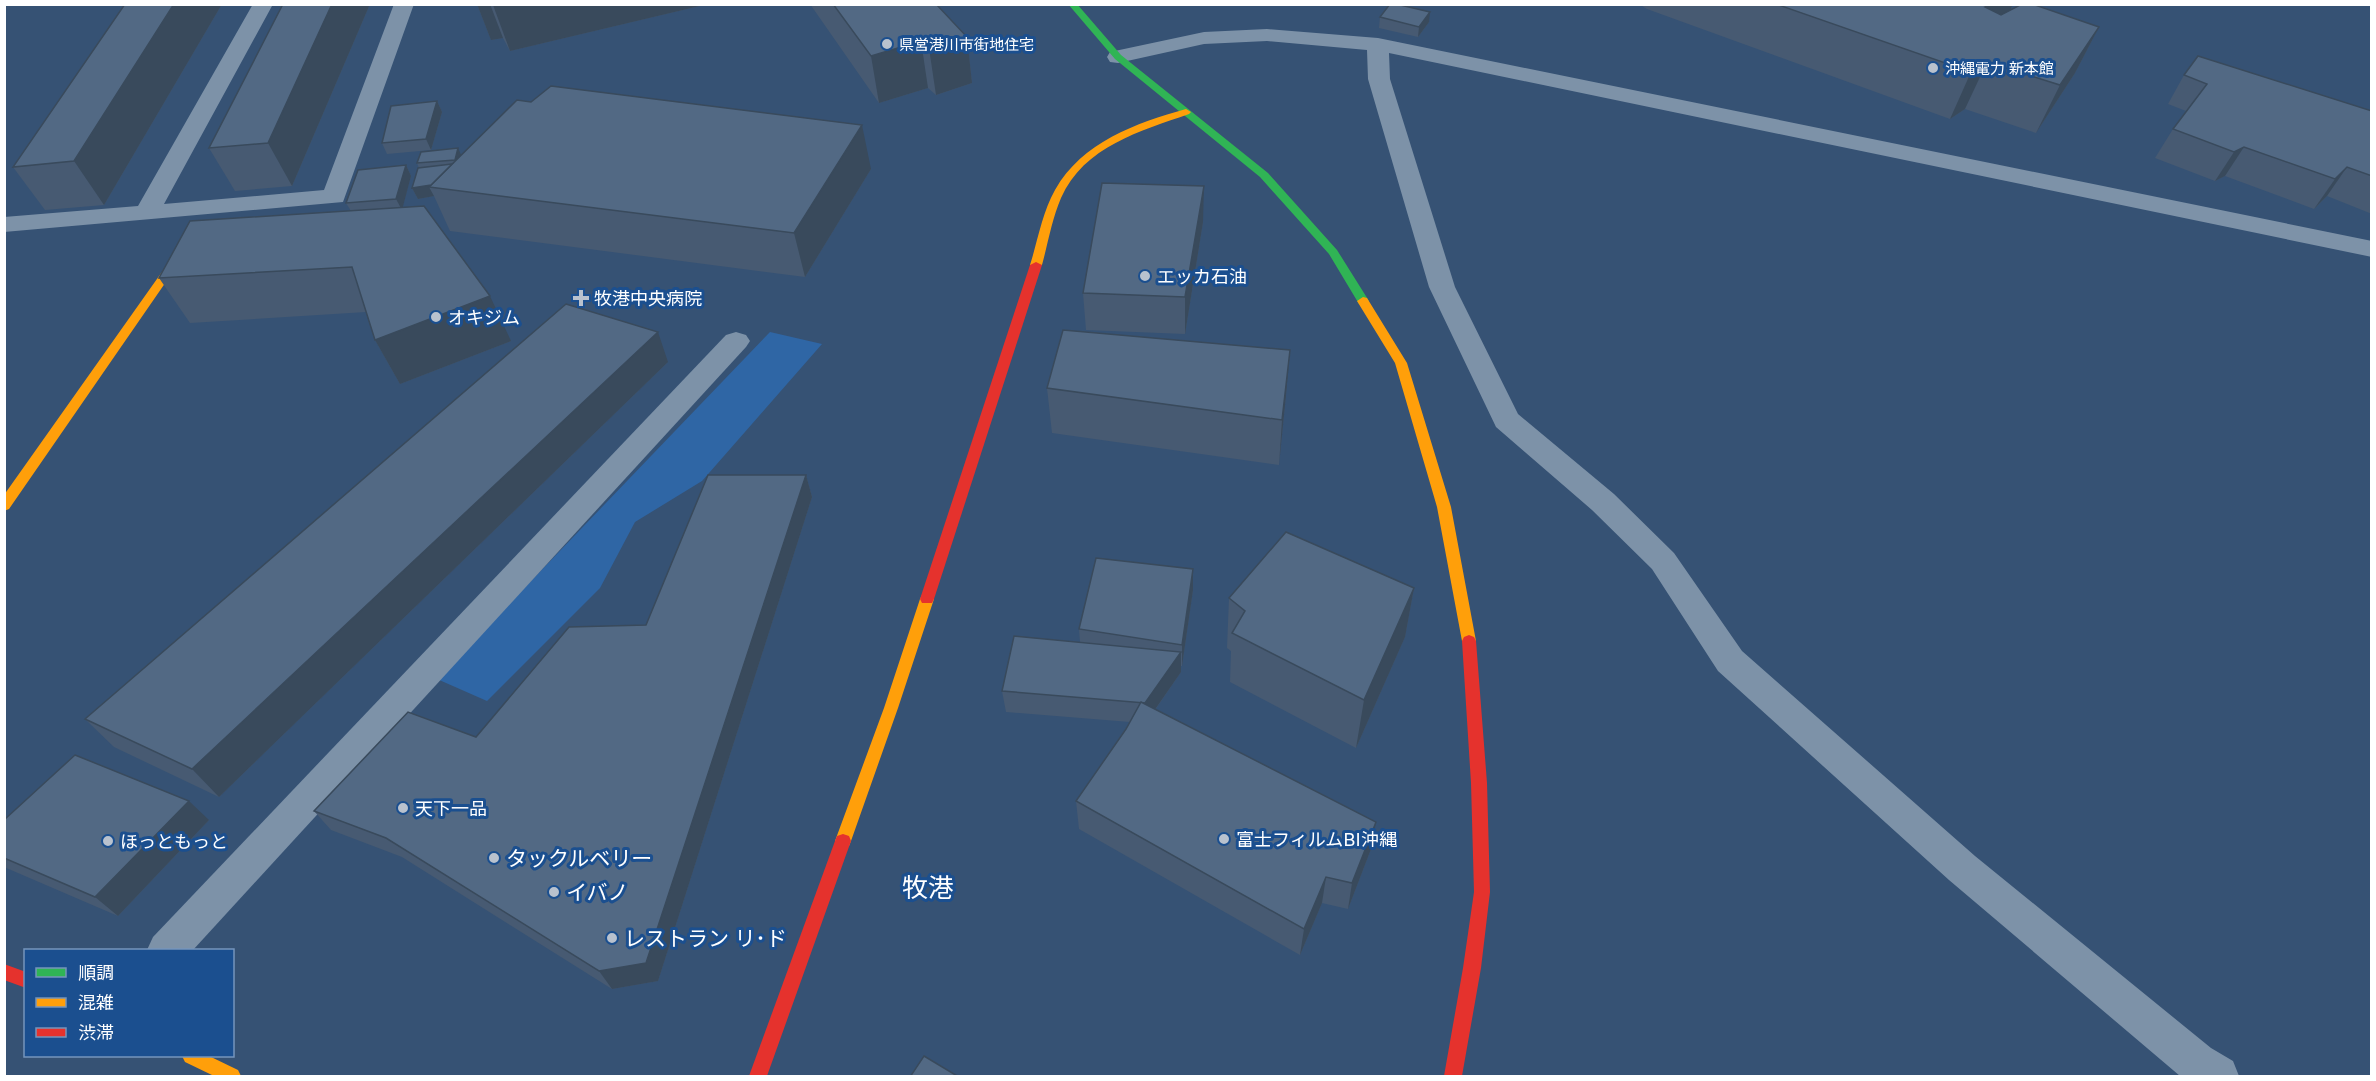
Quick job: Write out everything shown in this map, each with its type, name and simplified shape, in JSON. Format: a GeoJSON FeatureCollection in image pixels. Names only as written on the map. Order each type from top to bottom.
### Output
{"type":"FeatureCollection","features":[{"type":"Feature","properties":{"kind":"main road"},"geometry":{"type":"LineString","coordinates":[[1072,4],[1118,57],[1264,174],[1333,252],[1401,363],[1444,507],[1469,635],[1479,783],[1482,892],[1472,968],[1453,1077]]}},
{"type":"Feature","properties":{"kind":"main road"},"geometry":{"type":"LineString","coordinates":[[758,1077],[891,708],[1060,190],[1080,163],[1106,141],[1186,112]]}},
{"type":"Feature","properties":{"kind":"main road"},"geometry":{"type":"LineString","coordinates":[[4,506],[191,247]]}},
{"type":"Feature","properties":{"kind":"main road"},"geometry":{"type":"LineString","coordinates":[[4,972],[24,979]]}},
{"type":"Feature","properties":{"kind":"main road"},"geometry":{"type":"LineString","coordinates":[[193,1057],[232,1077]]}},
{"type":"Feature","properties":{"kind":"lane"},"geometry":{"type":"LineString","coordinates":[[4,225],[334,197],[404,4]]}},
{"type":"Feature","properties":{"kind":"lane"},"geometry":{"type":"LineString","coordinates":[[147,213],[262,6]]}},
{"type":"Feature","properties":{"kind":"lane"},"geometry":{"type":"LineString","coordinates":[[1118,57],[1215,37],[1267,34],[1378,44],[2372,249]]}},
{"type":"Feature","properties":{"kind":"lane"},"geometry":{"type":"LineString","coordinates":[[1378,44],[1379,79],[1442,287],[1506,420],[1603,502],[1663,561],[1730,661],[1962,868],[2196,1063],[2218,1077]]}},
{"type":"Feature","properties":{"kind":"lane"},"geometry":{"type":"LineString","coordinates":[[191,247],[208,208]]}},
{"type":"Feature","properties":{"kind":"lane"},"geometry":{"type":"LineString","coordinates":[[169,949],[736,341]]}},
{"type":"Feature","properties":{"kind":"shaded area"},"geometry":{"type":"Polygon","coordinates":[[[770,332],[822,344],[702,481],[635,522],[600,588],[487,701],[437,679],[770,332]]]}},
{"type":"Feature","properties":{"kind":"building"},"geometry":{"type":"Polygon","coordinates":[[[125,4],[174,4],[74,161],[13,167],[125,4]]]}},
{"type":"Feature","properties":{"kind":"building"},"geometry":{"type":"Polygon","coordinates":[[[283,4],[332,4],[268,143],[209,148],[283,4]]]}},
{"type":"Feature","properties":{"kind":"building"},"geometry":{"type":"Polygon","coordinates":[[[833,4],[936,4],[967,37],[929,48],[921,41],[871,56],[833,4]]]}},
{"type":"Feature","properties":{"kind":"building"},"geometry":{"type":"Polygon","coordinates":[[[1390,4],[1430,12],[1419,27],[1380,17],[1390,4]]]}},
{"type":"Feature","properties":{"kind":"building"},"geometry":{"type":"Polygon","coordinates":[[[1776,4],[1991,4],[1985,7],[2001,15],[2022,4],[2032,4],[2099,27],[2060,85],[1987,62],[1971,72],[1776,4]]]}},
{"type":"Feature","properties":{"kind":"building"},"geometry":{"type":"Polygon","coordinates":[[[2198,56],[2372,111],[2372,176],[2347,167],[2335,179],[2244,147],[2234,152],[2173,129],[2207,84],[2184,75],[2198,56]]]}},
{"type":"Feature","properties":{"kind":"building"},"geometry":{"type":"Polygon","coordinates":[[[551,86],[862,125],[794,233],[429,187],[517,100],[531,102],[551,86]]]}},
{"type":"Feature","properties":{"kind":"building"},"geometry":{"type":"Polygon","coordinates":[[[437,101],[426,139],[382,143],[391,106],[437,101]]]}},
{"type":"Feature","properties":{"kind":"building"},"geometry":{"type":"Polygon","coordinates":[[[458,148],[455,160],[417,163],[421,152],[458,148]]]}},
{"type":"Feature","properties":{"kind":"building"},"geometry":{"type":"Polygon","coordinates":[[[452,164],[431,185],[412,188],[418,168],[452,164]]]}},
{"type":"Feature","properties":{"kind":"building"},"geometry":{"type":"Polygon","coordinates":[[[406,165],[396,199],[346,203],[358,170],[406,165]]]}},
{"type":"Feature","properties":{"kind":"building","name":"エッカ石油"},"geometry":{"type":"Polygon","coordinates":[[[1102,183],[1204,186],[1185,297],[1083,293],[1102,183]]]}},
{"type":"Feature","properties":{"kind":"building"},"geometry":{"type":"Polygon","coordinates":[[[424,206],[490,296],[375,340],[352,267],[159,278],[190,221],[424,206]]]}},
{"type":"Feature","properties":{"kind":"building"},"geometry":{"type":"Polygon","coordinates":[[[566,304],[658,332],[192,769],[85,719],[566,304]]]}},
{"type":"Feature","properties":{"kind":"building"},"geometry":{"type":"Polygon","coordinates":[[[1063,330],[1290,350],[1282,420],[1047,388],[1063,330]]]}},
{"type":"Feature","properties":{"kind":"building"},"geometry":{"type":"Polygon","coordinates":[[[708,475],[806,475],[646,963],[599,971],[386,838],[314,811],[408,712],[476,737],[569,627],[646,625],[708,475]]]}},
{"type":"Feature","properties":{"kind":"building"},"geometry":{"type":"Polygon","coordinates":[[[1286,532],[1414,588],[1364,700],[1232,633],[1245,611],[1229,598],[1286,532]]]}},
{"type":"Feature","properties":{"kind":"building"},"geometry":{"type":"Polygon","coordinates":[[[1096,558],[1193,569],[1182,645],[1079,629],[1096,558]]]}},
{"type":"Feature","properties":{"kind":"building"},"geometry":{"type":"Polygon","coordinates":[[[1014,636],[1181,652],[1145,703],[1002,691],[1014,636]]]}},
{"type":"Feature","properties":{"kind":"building","name":"富士フィルムBI沖縄"},"geometry":{"type":"Polygon","coordinates":[[[1141,702],[1376,822],[1352,883],[1326,877],[1304,929],[1076,801],[1126,729],[1141,702]]]}},
{"type":"Feature","properties":{"kind":"building","name":"ほっともっと"},"geometry":{"type":"Polygon","coordinates":[[[75,755],[189,801],[95,897],[4,858],[4,820],[75,755]]]}},
{"type":"Feature","properties":{"kind":"building"},"geometry":{"type":"Polygon","coordinates":[[[924,1056],[959,1077],[910,1077],[924,1056]]]}},
{"type":"Feature","properties":{"kind":"traffic: fast"},"geometry":{"type":"LineString","coordinates":[[1072,4],[1118,57],[1264,175],[1333,252],[1363,301]]}},
{"type":"Feature","properties":{"kind":"traffic: slow"},"geometry":{"type":"LineString","coordinates":[[1036,265],[1056,198],[1071,173],[1084,159],[1099,148],[1132,131],[1186,112]]}},
{"type":"Feature","properties":{"kind":"traffic: slow"},"geometry":{"type":"LineString","coordinates":[[4,506],[185,247],[188,247]]}},
{"type":"Feature","properties":{"kind":"traffic: slow"},"geometry":{"type":"LineString","coordinates":[[1363,301],[1401,363],[1444,507],[1469,641]]}},
{"type":"Feature","properties":{"kind":"traffic: slow"},"geometry":{"type":"LineString","coordinates":[[843,841],[927,599]]}},
{"type":"Feature","properties":{"kind":"traffic: slow"},"geometry":{"type":"LineString","coordinates":[[193,1057],[232,1076]]}},
{"type":"Feature","properties":{"kind":"traffic: jam"},"geometry":{"type":"LineString","coordinates":[[927,599],[1036,265]]}},
{"type":"Feature","properties":{"kind":"traffic: jam"},"geometry":{"type":"LineString","coordinates":[[1453,1076],[1472,968],[1482,892],[1479,783],[1469,641]]}},
{"type":"Feature","properties":{"kind":"traffic: jam"},"geometry":{"type":"LineString","coordinates":[[758,1076],[843,841]]}},
{"type":"Feature","properties":{"kind":"traffic: jam"},"geometry":{"type":"LineString","coordinates":[[4,972],[24,979]]}},
{"type":"Feature","properties":{"kind":"place","name":"県営港川市街地住宅"},"geometry":{"type":"Point","coordinates":[887,44]}},
{"type":"Feature","properties":{"kind":"place","name":"沖縄電力 新本館"},"geometry":{"type":"Point","coordinates":[1933,68]}},
{"type":"Feature","properties":{"kind":"place","name":"エッカ石油"},"geometry":{"type":"Point","coordinates":[1145,276]}},
{"type":"Feature","properties":{"kind":"place","name":"牧港中央病院"},"geometry":{"type":"Point","coordinates":[581,298]}},
{"type":"Feature","properties":{"kind":"place","name":"オキジム"},"geometry":{"type":"Point","coordinates":[436,317]}},
{"type":"Feature","properties":{"kind":"place","name":"天下一品"},"geometry":{"type":"Point","coordinates":[403,808]}},
{"type":"Feature","properties":{"kind":"place","name":"富士フィルムBI沖縄"},"geometry":{"type":"Point","coordinates":[1224,839]}},
{"type":"Feature","properties":{"kind":"place","name":"ほっともっと"},"geometry":{"type":"Point","coordinates":[108,841]}},
{"type":"Feature","properties":{"kind":"place","name":"タックルベリー"},"geometry":{"type":"Point","coordinates":[494,858]}},
{"type":"Feature","properties":{"kind":"place","name":"イバノ"},"geometry":{"type":"Point","coordinates":[554,892]}},
{"type":"Feature","properties":{"kind":"place","name":"レストラン リ･ド"},"geometry":{"type":"Point","coordinates":[612,938]}},
{"type":"Feature","properties":{"kind":"district","name":"牧港"},"geometry":{"type":"Point","coordinates":[928,887]}}]}
